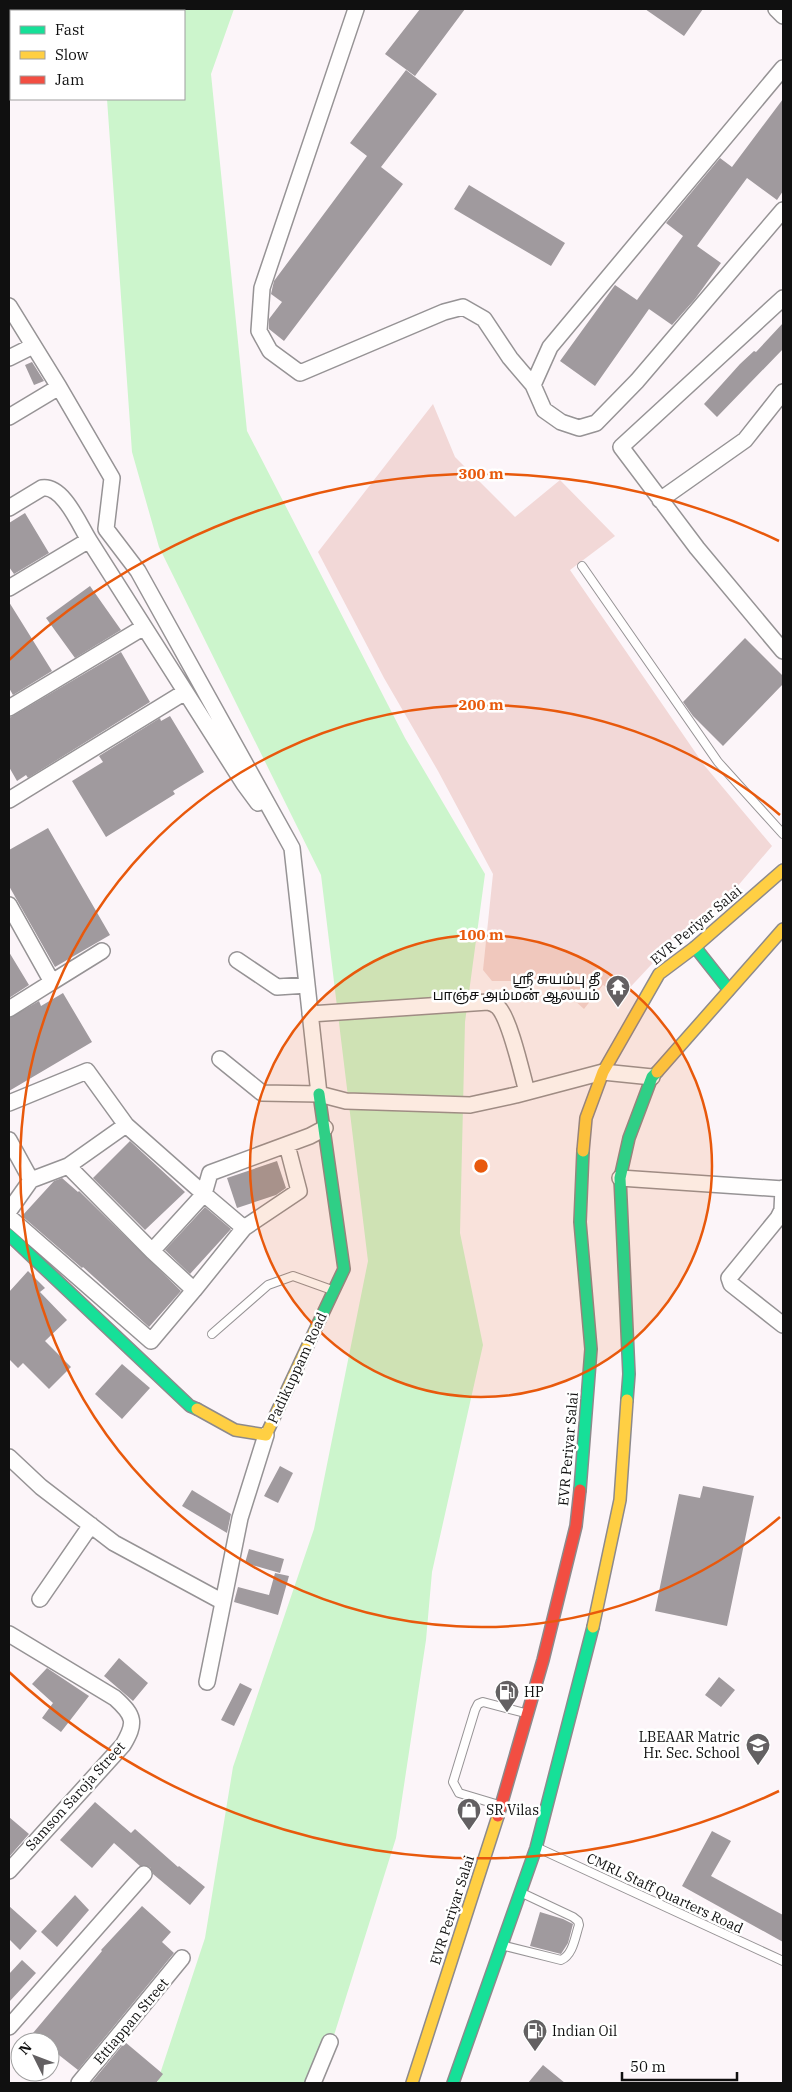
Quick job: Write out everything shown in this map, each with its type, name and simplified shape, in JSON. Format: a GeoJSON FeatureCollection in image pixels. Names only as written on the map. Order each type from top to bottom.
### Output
{"type":"FeatureCollection","features":[{"type":"Feature","properties":{"kind":"main road","name":"EVR Periyar Salai"},"geometry":{"type":"LineString","coordinates":[[412,2083],[501,1805],[528,1714],[576,1526],[591,1349],[580,1222],[581,1165],[586,1118],[603,1072],[659,974],[695,947],[783,870]]}},
{"type":"Feature","properties":{"kind":"main road"},"geometry":{"type":"LineString","coordinates":[[453,2083],[536,1848],[592,1632],[620,1500],[629,1374],[620,1178],[629,1138],[652,1077],[783,929]]}},
{"type":"Feature","properties":{"kind":"main road"},"geometry":{"type":"LineString","coordinates":[[695,947],[729,990]]}},
{"type":"Feature","properties":{"kind":"main road","name":"Padikuppam Road"},"geometry":{"type":"LineString","coordinates":[[9,1236],[190,1406],[234,1430],[266,1435],[344,1269],[319,1094]]}},
{"type":"Feature","properties":{"kind":"street"},"geometry":{"type":"LineString","coordinates":[[356,9],[262,288],[259,331],[270,351],[300,372],[444,312],[464,307],[484,319],[510,358],[533,385],[544,410],[561,422],[579,428],[596,423],[637,381],[783,210]]}},
{"type":"Feature","properties":{"kind":"street"},"geometry":{"type":"LineString","coordinates":[[776,9],[783,16]]}},
{"type":"Feature","properties":{"kind":"street"},"geometry":{"type":"LineString","coordinates":[[533,385],[550,347],[783,68]]}},
{"type":"Feature","properties":{"kind":"street"},"geometry":{"type":"LineString","coordinates":[[783,298],[621,447],[697,548],[783,651]]}},
{"type":"Feature","properties":{"kind":"street"},"geometry":{"type":"LineString","coordinates":[[9,306],[112,478],[106,529],[138,571],[292,848],[319,1094]]}},
{"type":"Feature","properties":{"kind":"street"},"geometry":{"type":"LineString","coordinates":[[9,358],[33,346]]}},
{"type":"Feature","properties":{"kind":"street"},"geometry":{"type":"LineString","coordinates":[[9,417],[59,387]]}},
{"type":"Feature","properties":{"kind":"street"},"geometry":{"type":"LineString","coordinates":[[660,500],[745,440],[783,392]]}},
{"type":"Feature","properties":{"kind":"street"},"geometry":{"type":"LineString","coordinates":[[9,508],[42,488],[48,487],[60,494],[244,784],[292,848]]}},
{"type":"Feature","properties":{"kind":"street"},"geometry":{"type":"LineString","coordinates":[[9,588],[89,540]]}},
{"type":"Feature","properties":{"kind":"street"},"geometry":{"type":"LineString","coordinates":[[9,708],[144,627]]}},
{"type":"Feature","properties":{"kind":"street"},"geometry":{"type":"LineString","coordinates":[[9,800],[184,692]]}},
{"type":"Feature","properties":{"kind":"street"},"geometry":{"type":"LineString","coordinates":[[9,905],[52,982]]}},
{"type":"Feature","properties":{"kind":"street"},"geometry":{"type":"LineString","coordinates":[[9,1009],[102,951]]}},
{"type":"Feature","properties":{"kind":"street"},"geometry":{"type":"LineString","coordinates":[[238,960],[277,987],[307,985]]}},
{"type":"Feature","properties":{"kind":"street"},"geometry":{"type":"LineString","coordinates":[[310,1014],[488,1002],[497,1006],[513,1042],[527,1092]]}},
{"type":"Feature","properties":{"kind":"street"},"geometry":{"type":"LineString","coordinates":[[220,1059],[262,1093],[319,1094],[346,1101],[470,1105],[603,1072],[652,1077]]}},
{"type":"Feature","properties":{"kind":"street"},"geometry":{"type":"LineString","coordinates":[[9,1103],[87,1071],[126,1125],[244,1228]]}},
{"type":"Feature","properties":{"kind":"street"},"geometry":{"type":"LineString","coordinates":[[9,1211],[31,1180],[68,1166],[126,1125]]}},
{"type":"Feature","properties":{"kind":"street"},"geometry":{"type":"LineString","coordinates":[[152,1251],[204,1194],[210,1173],[325,1128]]}},
{"type":"Feature","properties":{"kind":"street"},"geometry":{"type":"LineString","coordinates":[[9,1140],[31,1180]]}},
{"type":"Feature","properties":{"kind":"street"},"geometry":{"type":"LineString","coordinates":[[9,1217],[151,1341],[244,1228],[299,1191],[287,1144]]}},
{"type":"Feature","properties":{"kind":"street"},"geometry":{"type":"LineString","coordinates":[[68,1166],[152,1251],[194,1290]]}},
{"type":"Feature","properties":{"kind":"street"},"geometry":{"type":"LineString","coordinates":[[620,1178],[783,1188],[782,1210],[778,1218],[730,1278],[731,1284],[783,1325]]}},
{"type":"Feature","properties":{"kind":"street"},"geometry":{"type":"LineString","coordinates":[[207,1682],[240,1518],[266,1435]]}},
{"type":"Feature","properties":{"kind":"street"},"geometry":{"type":"LineString","coordinates":[[9,1457],[41,1487],[114,1543],[223,1602]]}},
{"type":"Feature","properties":{"kind":"street"},"geometry":{"type":"LineString","coordinates":[[40,1599],[91,1525]]}},
{"type":"Feature","properties":{"kind":"street","name":"Samson Saroja Street"},"geometry":{"type":"LineString","coordinates":[[9,1634],[115,1698],[126,1708],[132,1724],[131,1732],[122,1745],[9,1871]]}},
{"type":"Feature","properties":{"kind":"street"},"geometry":{"type":"LineString","coordinates":[[9,2027],[144,1874]]}},
{"type":"Feature","properties":{"kind":"street","name":"Ettiappan Street"},"geometry":{"type":"LineString","coordinates":[[79,2083],[182,1958]]}},
{"type":"Feature","properties":{"kind":"street"},"geometry":{"type":"LineString","coordinates":[[313,2083],[330,2042]]}},
{"type":"Feature","properties":{"kind":"lane"},"geometry":{"type":"LineString","coordinates":[[582,566],[718,762],[783,834]]}},
{"type":"Feature","properties":{"kind":"lane"},"geometry":{"type":"LineString","coordinates":[[212,1334],[268,1285],[293,1276],[306,1279],[334,1291]]}},
{"type":"Feature","properties":{"kind":"lane"},"geometry":{"type":"LineString","coordinates":[[501,1805],[459,1793],[456,1789],[454,1782],[464,1746],[478,1704],[482,1702],[528,1714]]}},
{"type":"Feature","properties":{"kind":"lane","name":"CMRL Staff Quarters Road"},"geometry":{"type":"LineString","coordinates":[[536,1848],[783,1961]]}},
{"type":"Feature","properties":{"kind":"lane"},"geometry":{"type":"LineString","coordinates":[[502,1945],[561,1960],[566,1958],[570,1952],[579,1925],[578,1920],[520,1892]]}},
{"type":"Feature","properties":{"kind":"shaded area"},"geometry":{"type":"Polygon","coordinates":[[[234,9],[211,74],[247,431],[405,738],[485,874],[465,1022],[460,1233],[483,1345],[432,1572],[426,1640],[396,1838],[319,2083],[157,2083],[205,1938],[233,1767],[314,1529],[368,1261],[321,875],[159,547],[132,452],[107,100],[185,100],[185,10],[101,10],[234,9]]]}},
{"type":"Feature","properties":{"kind":"shaded area"},"geometry":{"type":"Polygon","coordinates":[[[433,404],[455,457],[515,517],[560,480],[615,536],[570,570],[704,765],[772,846],[718,909],[681,933],[621,997],[603,985],[584,1009],[553,981],[492,981],[483,970],[493,874],[438,771],[384,678],[318,552],[433,404]]]}},
{"type":"Feature","properties":{"kind":"building"},"geometry":{"type":"Polygon","coordinates":[[[420,9],[465,9],[415,76],[385,54],[420,9]]]}},
{"type":"Feature","properties":{"kind":"building"},"geometry":{"type":"Polygon","coordinates":[[[645,9],[703,9],[684,36],[645,9]]]}},
{"type":"Feature","properties":{"kind":"building"},"geometry":{"type":"Polygon","coordinates":[[[406,70],[437,94],[381,167],[403,184],[284,341],[269,329],[269,319],[282,302],[271,294],[274,281],[367,156],[350,143],[406,70]]]}},
{"type":"Feature","properties":{"kind":"building"},"geometry":{"type":"Polygon","coordinates":[[[783,99],[783,191],[777,200],[747,178],[697,246],[721,263],[695,299],[672,325],[649,309],[595,386],[560,361],[615,285],[637,300],[683,236],[666,223],[720,158],[732,167],[783,99]]]}},
{"type":"Feature","properties":{"kind":"building"},"geometry":{"type":"Polygon","coordinates":[[[469,185],[565,243],[551,266],[454,209],[469,185]]]}},
{"type":"Feature","properties":{"kind":"building"},"geometry":{"type":"Polygon","coordinates":[[[783,323],[783,349],[717,417],[704,404],[740,364],[754,351],[756,352],[783,323]]]}},
{"type":"Feature","properties":{"kind":"building"},"geometry":{"type":"Polygon","coordinates":[[[32,362],[44,381],[34,385],[25,365],[32,362]]]}},
{"type":"Feature","properties":{"kind":"building"},"geometry":{"type":"Polygon","coordinates":[[[25,513],[49,553],[14,574],[9,567],[9,523],[25,513]]]}},
{"type":"Feature","properties":{"kind":"building"},"geometry":{"type":"Polygon","coordinates":[[[90,586],[121,630],[75,658],[46,618],[90,586]]]}},
{"type":"Feature","properties":{"kind":"building"},"geometry":{"type":"Polygon","coordinates":[[[9,602],[52,671],[13,695],[9,688],[9,602]]]}},
{"type":"Feature","properties":{"kind":"building"},"geometry":{"type":"Polygon","coordinates":[[[745,638],[783,676],[783,684],[723,746],[693,716],[683,702],[745,638]]]}},
{"type":"Feature","properties":{"kind":"building"},"geometry":{"type":"Polygon","coordinates":[[[121,652],[150,702],[28,778],[26,775],[17,781],[9,767],[9,718],[121,652]]]}},
{"type":"Feature","properties":{"kind":"building"},"geometry":{"type":"Polygon","coordinates":[[[170,716],[204,772],[173,791],[175,794],[106,837],[72,781],[103,762],[99,756],[160,718],[161,721],[170,716]]]}},
{"type":"Feature","properties":{"kind":"building"},"geometry":{"type":"Polygon","coordinates":[[[48,828],[110,935],[55,967],[9,886],[9,850],[48,828]]]}},
{"type":"Feature","properties":{"kind":"building"},"geometry":{"type":"Polygon","coordinates":[[[9,952],[29,985],[9,998],[9,952]]]}},
{"type":"Feature","properties":{"kind":"building"},"geometry":{"type":"Polygon","coordinates":[[[63,993],[92,1042],[9,1091],[9,1018],[39,1001],[41,1006],[63,993]]]}},
{"type":"Feature","properties":{"kind":"building"},"geometry":{"type":"Polygon","coordinates":[[[130,1141],[185,1192],[145,1230],[93,1178],[130,1141]]]}},
{"type":"Feature","properties":{"kind":"building"},"geometry":{"type":"Polygon","coordinates":[[[277,1161],[286,1188],[276,1195],[237,1208],[227,1178],[277,1161]]]}},
{"type":"Feature","properties":{"kind":"building"},"geometry":{"type":"Polygon","coordinates":[[[62,1178],[79,1191],[181,1291],[149,1327],[83,1267],[22,1216],[54,1181],[62,1178]]]}},
{"type":"Feature","properties":{"kind":"building"},"geometry":{"type":"Polygon","coordinates":[[[205,1207],[231,1229],[190,1274],[165,1250],[205,1207]]]}},
{"type":"Feature","properties":{"kind":"building"},"geometry":{"type":"Polygon","coordinates":[[[28,1271],[45,1288],[40,1292],[67,1320],[45,1341],[71,1367],[49,1389],[23,1363],[18,1368],[9,1359],[9,1292],[28,1271]]]}},
{"type":"Feature","properties":{"kind":"building"},"geometry":{"type":"Polygon","coordinates":[[[122,1364],[150,1388],[122,1419],[95,1394],[122,1364]]]}},
{"type":"Feature","properties":{"kind":"building"},"geometry":{"type":"Polygon","coordinates":[[[280,1466],[293,1473],[278,1503],[264,1496],[280,1466]]]}},
{"type":"Feature","properties":{"kind":"building"},"geometry":{"type":"Polygon","coordinates":[[[703,1486],[754,1496],[727,1626],[655,1611],[679,1494],[700,1498],[703,1486]]]}},
{"type":"Feature","properties":{"kind":"building"},"geometry":{"type":"Polygon","coordinates":[[[192,1490],[231,1514],[227,1533],[182,1506],[192,1490]]]}},
{"type":"Feature","properties":{"kind":"building"},"geometry":{"type":"Polygon","coordinates":[[[249,1549],[284,1559],[280,1573],[245,1563],[249,1549]]]}},
{"type":"Feature","properties":{"kind":"building"},"geometry":{"type":"Polygon","coordinates":[[[275,1573],[289,1576],[278,1615],[234,1602],[238,1587],[269,1595],[275,1573]]]}},
{"type":"Feature","properties":{"kind":"building"},"geometry":{"type":"Polygon","coordinates":[[[119,1658],[148,1683],[133,1701],[104,1676],[119,1658]]]}},
{"type":"Feature","properties":{"kind":"building"},"geometry":{"type":"Polygon","coordinates":[[[47,1668],[89,1696],[61,1732],[42,1718],[53,1703],[32,1684],[47,1668]]]}},
{"type":"Feature","properties":{"kind":"building"},"geometry":{"type":"Polygon","coordinates":[[[719,1677],[735,1690],[721,1707],[705,1695],[719,1677]]]}},
{"type":"Feature","properties":{"kind":"building"},"geometry":{"type":"Polygon","coordinates":[[[240,1683],[252,1689],[234,1726],[221,1720],[240,1683]]]}},
{"type":"Feature","properties":{"kind":"building"},"geometry":{"type":"Polygon","coordinates":[[[95,1802],[131,1833],[135,1829],[178,1867],[205,1887],[190,1905],[153,1874],[150,1867],[140,1866],[114,1843],[92,1868],[60,1840],[95,1802]]]}},
{"type":"Feature","properties":{"kind":"building"},"geometry":{"type":"Polygon","coordinates":[[[9,1817],[29,1834],[9,1857],[9,1817]]]}},
{"type":"Feature","properties":{"kind":"building"},"geometry":{"type":"Polygon","coordinates":[[[712,1831],[731,1841],[711,1876],[783,1915],[783,1942],[682,1886],[712,1831]]]}},
{"type":"Feature","properties":{"kind":"building"},"geometry":{"type":"Polygon","coordinates":[[[75,1895],[89,1910],[57,1947],[41,1932],[75,1895]]]}},
{"type":"Feature","properties":{"kind":"building"},"geometry":{"type":"Polygon","coordinates":[[[9,1906],[37,1931],[20,1950],[9,1939],[9,1906]]]}},
{"type":"Feature","properties":{"kind":"building"},"geometry":{"type":"Polygon","coordinates":[[[142,1906],[171,1932],[162,1942],[174,1953],[78,2070],[60,2056],[60,2032],[34,2032],[101,1950],[142,1906]]]}},
{"type":"Feature","properties":{"kind":"building"},"geometry":{"type":"Polygon","coordinates":[[[540,1912],[573,1924],[568,1943],[561,1954],[530,1946],[540,1912]]]}},
{"type":"Feature","properties":{"kind":"building"},"geometry":{"type":"Polygon","coordinates":[[[22,1960],[36,1973],[9,2002],[9,1974],[22,1960]]]}},
{"type":"Feature","properties":{"kind":"building"},"geometry":{"type":"Polygon","coordinates":[[[125,2042],[163,2074],[156,2083],[93,2083],[92,2082],[125,2042]]]}},
{"type":"Feature","properties":{"kind":"building"},"geometry":{"type":"Polygon","coordinates":[[[543,2065],[565,2083],[528,2083],[543,2065]]]}},
{"type":"Feature","properties":{"kind":"traffic: fast"},"geometry":{"type":"LineString","coordinates":[[695,947],[729,990]]}},
{"type":"Feature","properties":{"kind":"traffic: fast"},"geometry":{"type":"LineString","coordinates":[[627,1400],[629,1374],[620,1178],[629,1138],[652,1077],[657,1072]]}},
{"type":"Feature","properties":{"kind":"traffic: fast"},"geometry":{"type":"LineString","coordinates":[[317,1326],[344,1269],[319,1094]]}},
{"type":"Feature","properties":{"kind":"traffic: fast"},"geometry":{"type":"LineString","coordinates":[[580,1490],[591,1349],[580,1222],[583,1151]]}},
{"type":"Feature","properties":{"kind":"traffic: fast"},"geometry":{"type":"LineString","coordinates":[[9,1235],[190,1406],[197,1409]]}},
{"type":"Feature","properties":{"kind":"traffic: fast"},"geometry":{"type":"LineString","coordinates":[[453,2083],[536,1848],[593,1627]]}},
{"type":"Feature","properties":{"kind":"traffic: slow"},"geometry":{"type":"LineString","coordinates":[[583,1151],[586,1118],[603,1072],[659,974],[695,947],[783,870]]}},
{"type":"Feature","properties":{"kind":"traffic: slow"},"geometry":{"type":"LineString","coordinates":[[657,1072],[783,929]]}},
{"type":"Feature","properties":{"kind":"traffic: slow"},"geometry":{"type":"LineString","coordinates":[[197,1409],[235,1430],[266,1435],[317,1326]]}},
{"type":"Feature","properties":{"kind":"traffic: slow"},"geometry":{"type":"LineString","coordinates":[[593,1627],[620,1500],[627,1400]]}},
{"type":"Feature","properties":{"kind":"traffic: slow"},"geometry":{"type":"LineString","coordinates":[[412,2083],[498,1816]]}},
{"type":"Feature","properties":{"kind":"traffic: jam"},"geometry":{"type":"LineString","coordinates":[[498,1816],[543,1660],[576,1526],[580,1490]]}},
{"type":"Feature","properties":{"kind":"place","name":"ஶ்ரீ சுயம்பு தீ பாஞ்ச அம்மன் ஆலயம்"},"geometry":{"type":"Point","coordinates":[618,1008]}},
{"type":"Feature","properties":{"kind":"place","name":"HP"},"geometry":{"type":"Point","coordinates":[507,1713]}},
{"type":"Feature","properties":{"kind":"place","name":"LBEAAR Matric Hr. Sec. School"},"geometry":{"type":"Point","coordinates":[758,1766]}},
{"type":"Feature","properties":{"kind":"place","name":"SR Vilas"},"geometry":{"type":"Point","coordinates":[469,1831]}},
{"type":"Feature","properties":{"kind":"place","name":"Indian Oil"},"geometry":{"type":"Point","coordinates":[535,2052]}}]}
